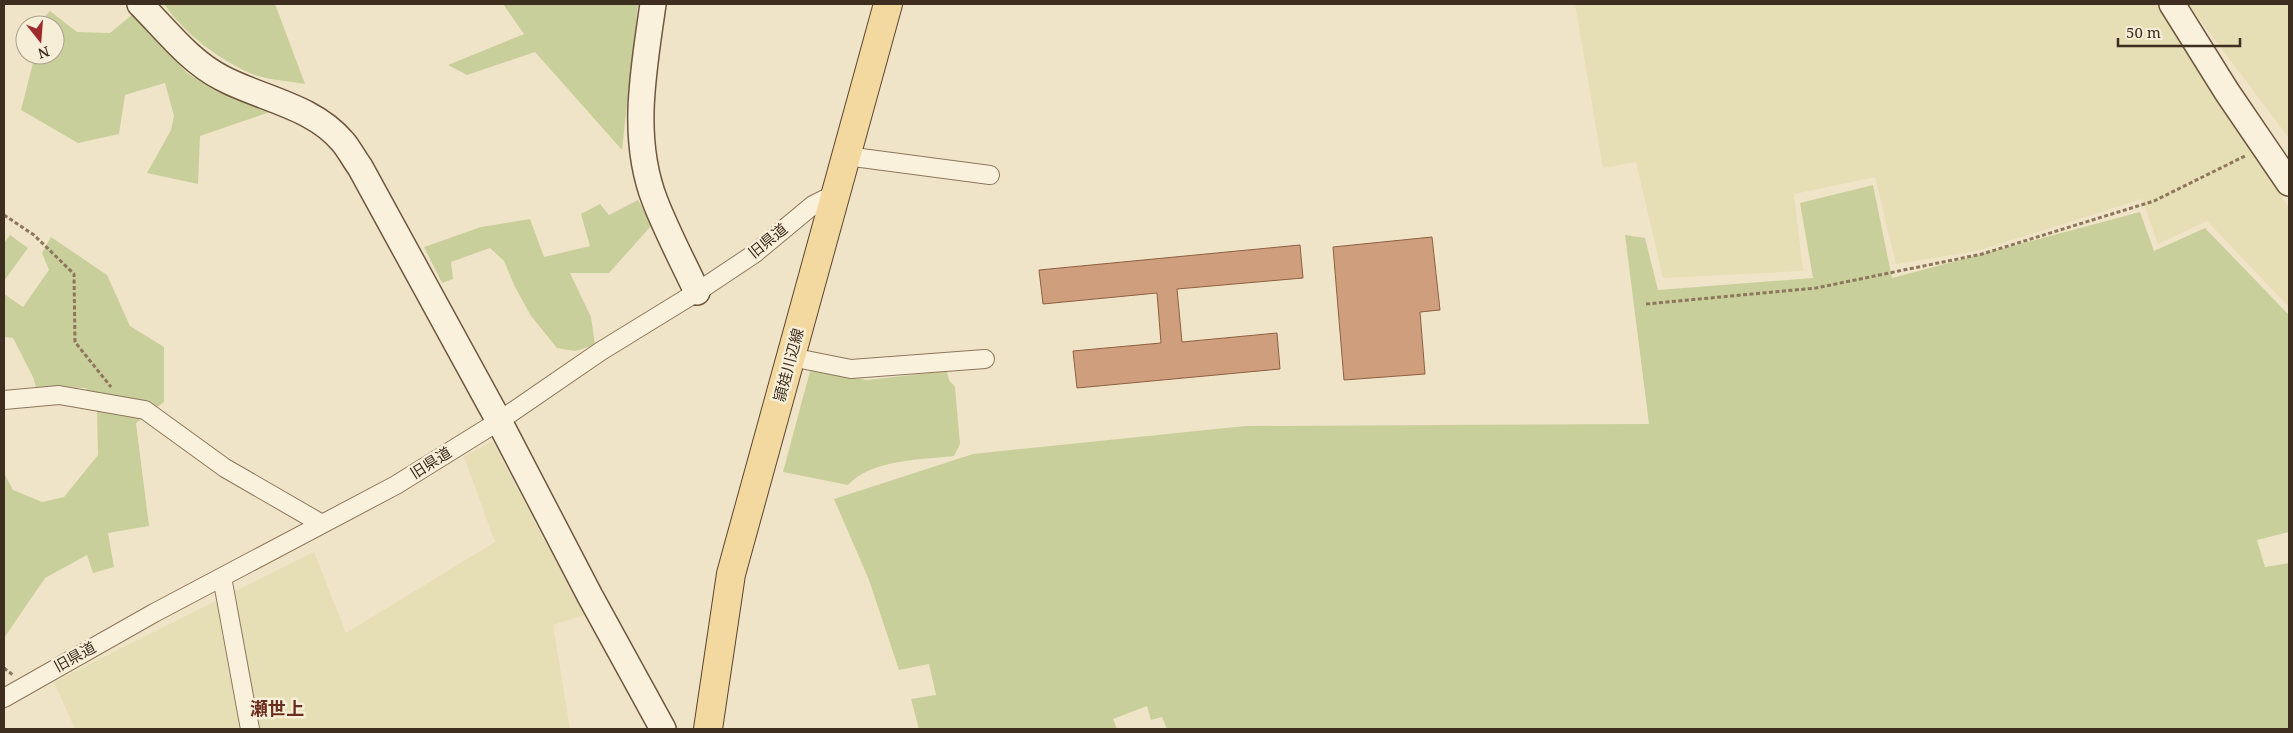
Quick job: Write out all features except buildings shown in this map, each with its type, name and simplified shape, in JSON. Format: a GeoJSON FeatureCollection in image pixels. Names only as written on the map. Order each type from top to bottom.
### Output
{"type":"FeatureCollection","features":[{"type":"Feature","properties":{"kind":"main road","name":"頴娃川辺線"},"geometry":{"type":"LineString","coordinates":[[708,729],[731,574],[888,4]]}},
{"type":"Feature","properties":{"kind":"street"},"geometry":{"type":"LineString","coordinates":[[140,4],[194,60],[222,78],[306,113],[326,125],[343,142],[360,167],[499,421],[590,596],[663,729]]}},
{"type":"Feature","properties":{"kind":"street"},"geometry":{"type":"LineString","coordinates":[[653,4],[641,85],[640,113],[647,174],[655,200],[697,292]]}},
{"type":"Feature","properties":{"kind":"street"},"geometry":{"type":"LineString","coordinates":[[2172,4],[2263,147],[2289,183]]}},
{"type":"Feature","properties":{"kind":"street"},"geometry":{"type":"LineString","coordinates":[[846,156],[990,176]]}},
{"type":"Feature","properties":{"kind":"street","name":"旧県道"},"geometry":{"type":"LineString","coordinates":[[4,698],[26,684],[222,577],[396,485],[499,421],[601,351],[697,292],[754,254],[813,205],[835,194]]}},
{"type":"Feature","properties":{"kind":"street"},"geometry":{"type":"LineString","coordinates":[[791,357],[851,369],[985,359]]}},
{"type":"Feature","properties":{"kind":"street"},"geometry":{"type":"LineString","coordinates":[[4,400],[59,395],[145,410],[225,468],[322,524]]}},
{"type":"Feature","properties":{"kind":"street"},"geometry":{"type":"LineString","coordinates":[[222,577],[250,729]]}},
{"type":"Feature","properties":{"kind":"path"},"geometry":{"type":"LineString","coordinates":[[1646,304],[1816,288],[1982,254],[2154,201],[2263,147]]}},
{"type":"Feature","properties":{"kind":"path"},"geometry":{"type":"LineString","coordinates":[[4,215],[34,235],[74,274],[76,342],[126,407]]}},
{"type":"Feature","properties":{"kind":"shaded area"},"geometry":{"type":"Polygon","coordinates":[[[1575,4],[2160,4],[2289,208],[2289,304],[2287,305],[2207,221],[2158,244],[2142,199],[1977,251],[1896,264],[1875,177],[1794,194],[1803,271],[1663,278],[1636,162],[1603,168],[1575,4]]]}},
{"type":"Feature","properties":{"kind":"shaded area"},"geometry":{"type":"Polygon","coordinates":[[[2189,4],[2289,4],[2289,138],[2191,8],[2189,4]]]}},
{"type":"Feature","properties":{"kind":"shaded area"},"geometry":{"type":"Polygon","coordinates":[[[492,441],[584,615],[553,625],[570,729],[75,729],[54,682],[314,552],[346,633],[495,542],[464,457],[492,441]]]}},
{"type":"Feature","properties":{"kind":"green space"},"geometry":{"type":"Polygon","coordinates":[[[164,4],[275,4],[305,84],[258,76],[239,68],[203,45],[172,15],[164,4]]]}},
{"type":"Feature","properties":{"kind":"green space"},"geometry":{"type":"Polygon","coordinates":[[[503,4],[638,4],[622,150],[535,52],[467,75],[448,65],[524,34],[503,4]]]}},
{"type":"Feature","properties":{"kind":"green space"},"geometry":{"type":"Polygon","coordinates":[[[50,11],[55,15],[46,15],[50,11]]]}},
{"type":"Feature","properties":{"kind":"green space"},"geometry":{"type":"Polygon","coordinates":[[[133,14],[187,73],[217,92],[270,112],[200,136],[198,184],[147,173],[171,130],[174,116],[165,83],[125,95],[119,134],[78,143],[21,110],[32,65],[65,65],[65,23],[77,32],[110,33],[133,14]]]}},
{"type":"Feature","properties":{"kind":"green space"},"geometry":{"type":"Polygon","coordinates":[[[1873,185],[1892,278],[2140,212],[2154,251],[2205,228],[2289,315],[2289,532],[2257,540],[2265,567],[2289,563],[2289,729],[1167,729],[1162,717],[1151,720],[1147,706],[1113,719],[1117,729],[919,729],[911,699],[936,695],[929,664],[899,670],[869,580],[834,499],[973,454],[1245,426],[1649,424],[1625,235],[1645,238],[1658,290],[1813,278],[1800,203],[1873,185]]]}},
{"type":"Feature","properties":{"kind":"green space"},"geometry":{"type":"Polygon","coordinates":[[[638,200],[652,225],[609,273],[570,273],[591,317],[595,345],[575,351],[557,348],[531,316],[515,287],[504,261],[490,248],[451,262],[453,279],[442,283],[424,247],[481,227],[530,219],[544,257],[590,246],[581,214],[600,204],[609,215],[638,200]]]}},
{"type":"Feature","properties":{"kind":"green space"},"geometry":{"type":"Polygon","coordinates":[[[10,235],[28,248],[4,281],[4,243],[10,235]]]}},
{"type":"Feature","properties":{"kind":"green space"},"geometry":{"type":"Polygon","coordinates":[[[51,237],[107,275],[130,326],[164,347],[164,402],[136,423],[149,526],[108,533],[114,567],[93,573],[87,555],[45,578],[4,638],[4,473],[13,490],[42,502],[64,497],[98,455],[97,410],[86,388],[36,387],[33,377],[13,338],[4,337],[4,294],[23,307],[49,270],[42,253],[51,237]]]}},
{"type":"Feature","properties":{"kind":"green space"},"geometry":{"type":"Polygon","coordinates":[[[810,371],[867,380],[947,371],[949,380],[955,387],[960,444],[954,456],[883,465],[858,476],[848,485],[783,472],[810,371]]]}},
{"type":"Feature","properties":{"kind":"district","name":"瀬世上"},"geometry":{"type":"Point","coordinates":[277,709]}}]}
